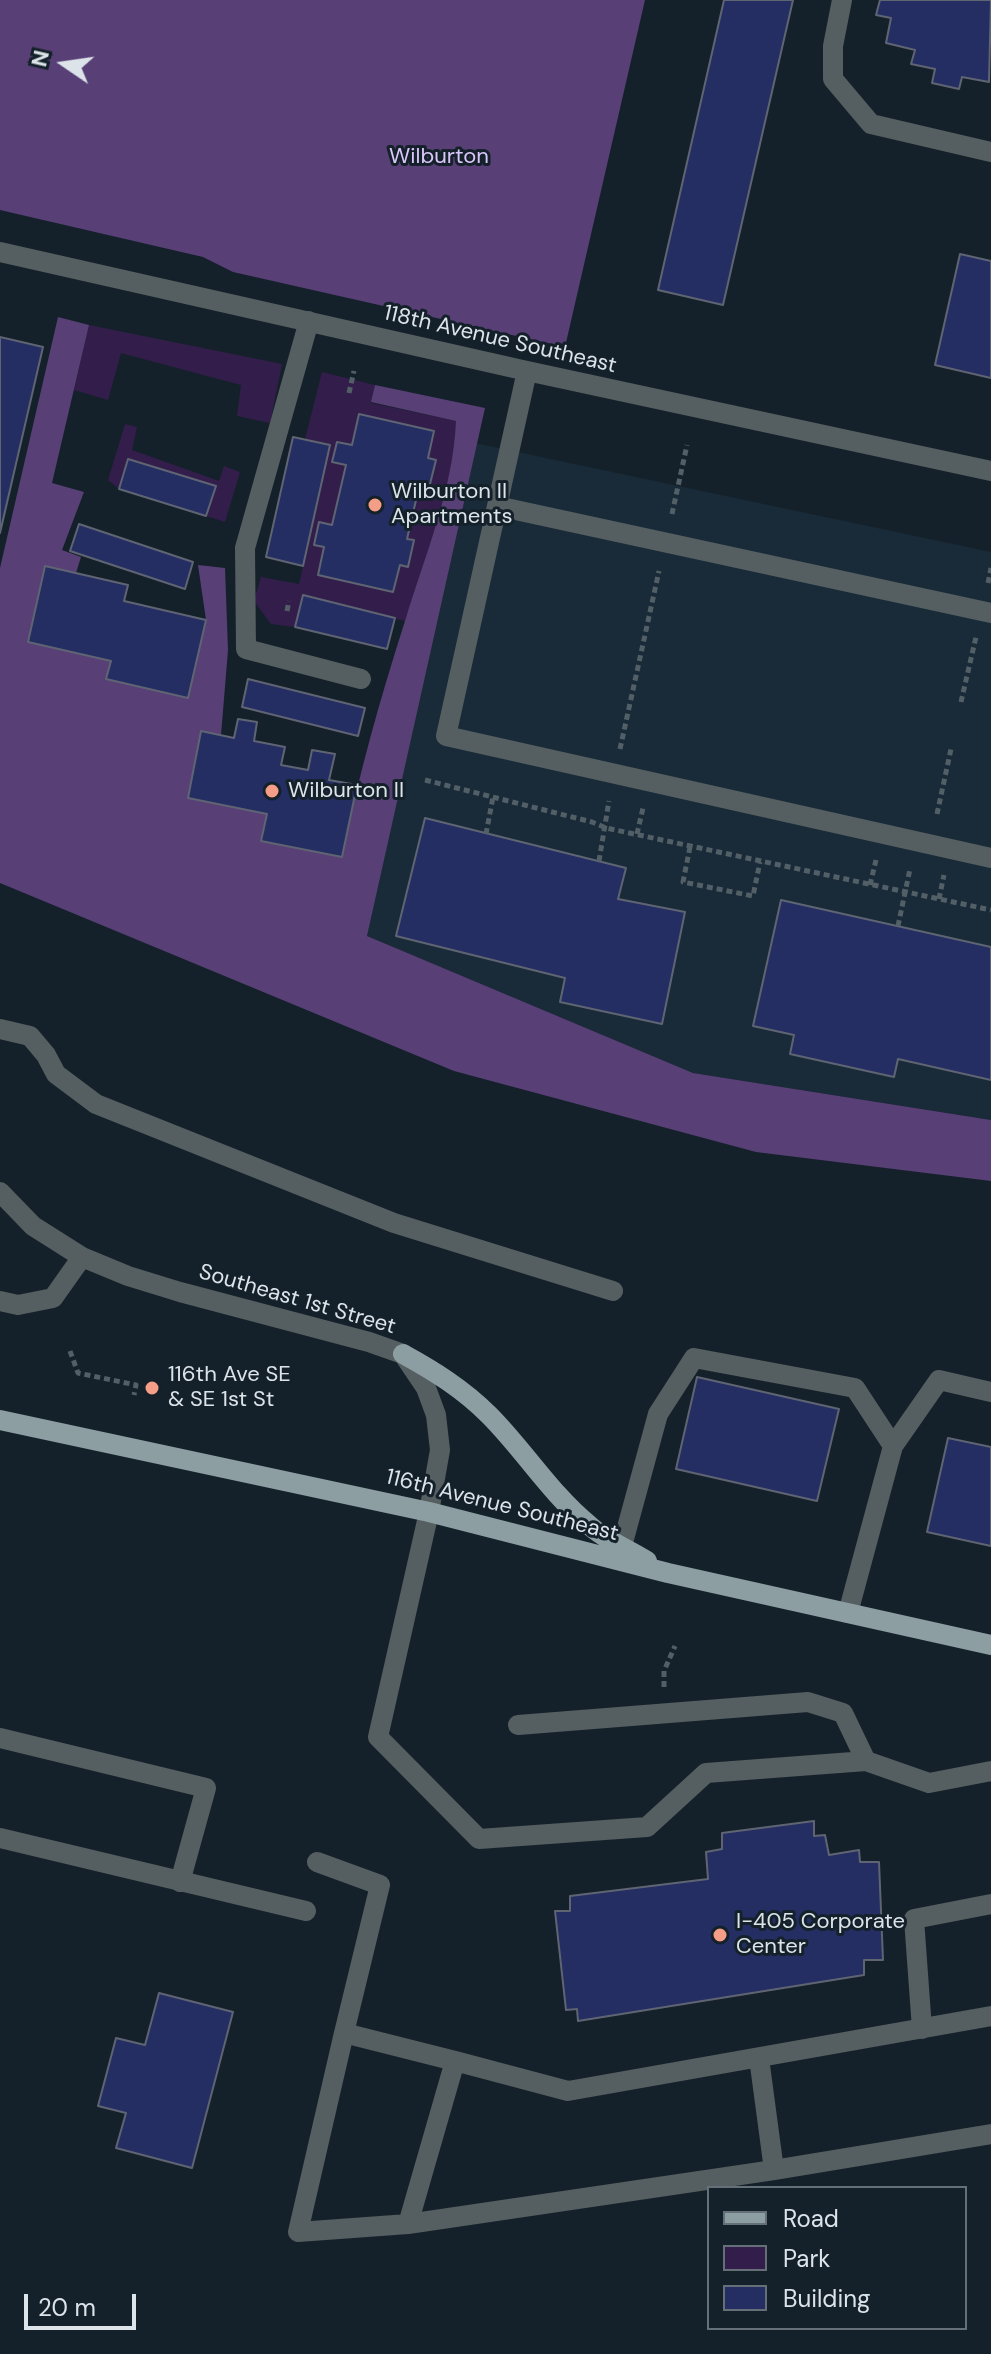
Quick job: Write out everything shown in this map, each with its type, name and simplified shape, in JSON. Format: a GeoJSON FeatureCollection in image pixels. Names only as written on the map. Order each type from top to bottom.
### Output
{"type":"FeatureCollection","features":[{"type":"Feature","properties":{"kind":"main road"},"geometry":{"type":"LineString","coordinates":[[403,1354],[470,1397],[491,1417],[559,1498],[591,1528],[668,1573]]}},
{"type":"Feature","properties":{"kind":"main road","name":"116th Avenue Southeast"},"geometry":{"type":"LineString","coordinates":[[0,1420],[429,1512],[668,1573],[991,1645]]}},
{"type":"Feature","properties":{"kind":"street"},"geometry":{"type":"LineString","coordinates":[[842,0],[833,46],[833,79],[871,124],[991,152]]}},
{"type":"Feature","properties":{"kind":"street","name":"118th Avenue Southeast"},"geometry":{"type":"LineString","coordinates":[[0,252],[527,371],[991,471]]}},
{"type":"Feature","properties":{"kind":"street"},"geometry":{"type":"LineString","coordinates":[[309,321],[245,548],[246,649],[361,679]]}},
{"type":"Feature","properties":{"kind":"street"},"geometry":{"type":"LineString","coordinates":[[527,371],[446,736],[991,858]]}},
{"type":"Feature","properties":{"kind":"street"},"geometry":{"type":"LineString","coordinates":[[497,506],[991,613]]}},
{"type":"Feature","properties":{"kind":"street"},"geometry":{"type":"LineString","coordinates":[[0,1029],[30,1036],[46,1055],[56,1074],[96,1104],[394,1223],[613,1291]]}},
{"type":"Feature","properties":{"kind":"street","name":"Southeast 1st Street"},"geometry":{"type":"LineString","coordinates":[[0,1192],[33,1226],[82,1257],[128,1276],[403,1354],[426,1388],[436,1415],[440,1450],[378,1737],[479,1839],[647,1827],[706,1773],[866,1761]]}},
{"type":"Feature","properties":{"kind":"street"},"geometry":{"type":"LineString","coordinates":[[0,1301],[18,1305],[53,1298],[82,1257]]}},
{"type":"Feature","properties":{"kind":"street"},"geometry":{"type":"LineString","coordinates":[[622,1546],[658,1414],[694,1358],[855,1388],[893,1446]]}},
{"type":"Feature","properties":{"kind":"street"},"geometry":{"type":"LineString","coordinates":[[848,1613],[893,1446],[939,1380],[991,1392]]}},
{"type":"Feature","properties":{"kind":"street"},"geometry":{"type":"LineString","coordinates":[[518,1725],[808,1702],[843,1713],[866,1761],[929,1783],[991,1771]]}},
{"type":"Feature","properties":{"kind":"street"},"geometry":{"type":"LineString","coordinates":[[0,1738],[206,1788],[180,1882]]}},
{"type":"Feature","properties":{"kind":"street"},"geometry":{"type":"LineString","coordinates":[[0,1838],[306,1911]]}},
{"type":"Feature","properties":{"kind":"street"},"geometry":{"type":"LineString","coordinates":[[317,1862],[380,1885],[298,2232],[408,2224],[774,2170],[991,2134]]}},
{"type":"Feature","properties":{"kind":"street"},"geometry":{"type":"LineString","coordinates":[[922,2029],[914,1919],[991,1904]]}},
{"type":"Feature","properties":{"kind":"street"},"geometry":{"type":"LineString","coordinates":[[344,2033],[568,2091],[991,2016]]}},
{"type":"Feature","properties":{"kind":"street"},"geometry":{"type":"LineString","coordinates":[[759,2058],[774,2170]]}},
{"type":"Feature","properties":{"kind":"street"},"geometry":{"type":"LineString","coordinates":[[408,2224],[455,2061]]}},
{"type":"Feature","properties":{"kind":"path"},"geometry":{"type":"LineString","coordinates":[[349,393],[354,371]]}},
{"type":"Feature","properties":{"kind":"path"},"geometry":{"type":"LineString","coordinates":[[599,861],[614,774],[687,445]]}},
{"type":"Feature","properties":{"kind":"path"},"geometry":{"type":"LineString","coordinates":[[988,584],[991,568]]}},
{"type":"Feature","properties":{"kind":"path"},"geometry":{"type":"LineString","coordinates":[[287,611],[289,601]]}},
{"type":"Feature","properties":{"kind":"path"},"geometry":{"type":"LineString","coordinates":[[961,702],[976,635]]}},
{"type":"Feature","properties":{"kind":"path"},"geometry":{"type":"LineString","coordinates":[[937,814],[951,749]]}},
{"type":"Feature","properties":{"kind":"path"},"geometry":{"type":"LineString","coordinates":[[425,780],[606,828],[870,886],[939,896],[991,910]]}},
{"type":"Feature","properties":{"kind":"path"},"geometry":{"type":"LineString","coordinates":[[486,834],[493,797]]}},
{"type":"Feature","properties":{"kind":"path"},"geometry":{"type":"LineString","coordinates":[[637,834],[644,800]]}},
{"type":"Feature","properties":{"kind":"path"},"geometry":{"type":"LineString","coordinates":[[690,847],[683,882],[753,896],[760,862]]}},
{"type":"Feature","properties":{"kind":"path"},"geometry":{"type":"LineString","coordinates":[[898,926],[911,861]]}},
{"type":"Feature","properties":{"kind":"path"},"geometry":{"type":"LineString","coordinates":[[870,886],[872,878]]}},
{"type":"Feature","properties":{"kind":"path"},"geometry":{"type":"LineString","coordinates":[[70,1351],[78,1373],[136,1385],[134,1395]]}},
{"type":"Feature","properties":{"kind":"path"},"geometry":{"type":"LineString","coordinates":[[663,1698],[664,1671],[675,1646]]}},
{"type":"Feature","properties":{"kind":"shaded area"},"geometry":{"type":"Polygon","coordinates":[[[475,443],[991,552],[991,1120],[693,1073],[367,936],[475,443]]]}},
{"type":"Feature","properties":{"kind":"green space","name":"Wilburton"},"geometry":{"type":"Polygon","coordinates":[[[0,0],[645,0],[565,347],[233,272],[203,257],[0,210],[0,0]]]}},
{"type":"Feature","properties":{"kind":"green space"},"geometry":{"type":"Polygon","coordinates":[[[58,317],[89,325],[52,483],[84,492],[62,550],[81,557],[76,573],[45,566],[28,641],[111,661],[107,678],[188,698],[206,620],[198,565],[225,568],[228,650],[221,735],[201,731],[188,798],[267,814],[262,841],[342,857],[378,709],[444,497],[456,421],[371,402],[375,385],[485,408],[367,936],[693,1073],[991,1120],[991,1181],[756,1152],[454,1071],[0,883],[0,568],[58,317]]]}},
{"type":"Feature","properties":{"kind":"green space"},"geometry":{"type":"Polygon","coordinates":[[[89,325],[282,364],[270,423],[237,416],[241,385],[121,353],[108,400],[74,390],[89,325]]]}},
{"type":"Feature","properties":{"kind":"green space"},"geometry":{"type":"Polygon","coordinates":[[[322,372],[375,385],[371,403],[457,421],[444,497],[405,621],[303,596],[295,627],[271,624],[254,601],[261,577],[299,584],[330,446],[305,439],[322,372]]]}},
{"type":"Feature","properties":{"kind":"green space"},"geometry":{"type":"Polygon","coordinates":[[[125,424],[137,427],[132,450],[219,481],[224,466],[240,472],[225,522],[206,516],[215,486],[129,459],[119,489],[108,480],[125,424]]]}},
{"type":"Feature","properties":{"kind":"building"},"geometry":{"type":"Polygon","coordinates":[[[724,0],[793,0],[723,305],[658,290],[724,0]]]}},
{"type":"Feature","properties":{"kind":"building"},"geometry":{"type":"Polygon","coordinates":[[[880,0],[991,0],[989,82],[962,77],[959,89],[932,83],[935,69],[911,64],[915,50],[886,43],[891,18],[876,15],[880,0]]]}},
{"type":"Feature","properties":{"kind":"building"},"geometry":{"type":"Polygon","coordinates":[[[960,254],[991,261],[991,378],[935,365],[960,254]]]}},
{"type":"Feature","properties":{"kind":"building"},"geometry":{"type":"Polygon","coordinates":[[[0,337],[43,347],[0,533],[0,337]]]}},
{"type":"Feature","properties":{"kind":"building","name":"Wilburton II Apartments"},"geometry":{"type":"Polygon","coordinates":[[[359,414],[434,431],[428,458],[436,460],[429,488],[419,487],[407,539],[414,540],[408,567],[400,565],[393,592],[318,575],[324,547],[314,545],[319,522],[332,525],[346,465],[332,462],[337,442],[352,445],[359,414]]]}},
{"type":"Feature","properties":{"kind":"building"},"geometry":{"type":"Polygon","coordinates":[[[293,437],[330,445],[303,566],[266,557],[293,437]]]}},
{"type":"Feature","properties":{"kind":"building"},"geometry":{"type":"Polygon","coordinates":[[[128,459],[216,486],[206,516],[119,489],[128,459]]]}},
{"type":"Feature","properties":{"kind":"building"},"geometry":{"type":"Polygon","coordinates":[[[79,524],[193,562],[185,589],[70,551],[79,524]]]}},
{"type":"Feature","properties":{"kind":"building"},"geometry":{"type":"Polygon","coordinates":[[[45,566],[128,585],[124,601],[206,620],[188,698],[106,679],[111,661],[28,642],[45,566]]]}},
{"type":"Feature","properties":{"kind":"building"},"geometry":{"type":"Polygon","coordinates":[[[303,595],[395,618],[387,649],[295,627],[303,595]]]}},
{"type":"Feature","properties":{"kind":"building"},"geometry":{"type":"Polygon","coordinates":[[[248,679],[365,708],[358,736],[242,707],[248,679]]]}},
{"type":"Feature","properties":{"kind":"building","name":"Wilburton II"},"geometry":{"type":"Polygon","coordinates":[[[238,719],[257,722],[254,741],[285,747],[281,765],[308,770],[312,750],[335,754],[329,780],[357,785],[342,857],[261,841],[267,814],[188,798],[201,731],[234,738],[238,719]]]}},
{"type":"Feature","properties":{"kind":"building"},"geometry":{"type":"Polygon","coordinates":[[[425,818],[626,868],[618,899],[685,912],[662,1024],[560,1002],[565,978],[396,936],[425,818]]]}},
{"type":"Feature","properties":{"kind":"building"},"geometry":{"type":"Polygon","coordinates":[[[781,900],[991,947],[991,1080],[898,1059],[894,1077],[790,1054],[794,1035],[753,1026],[781,900]]]}},
{"type":"Feature","properties":{"kind":"building"},"geometry":{"type":"Polygon","coordinates":[[[697,1377],[839,1409],[817,1501],[676,1469],[697,1377]]]}},
{"type":"Feature","properties":{"kind":"building"},"geometry":{"type":"Polygon","coordinates":[[[948,1438],[991,1447],[991,1546],[927,1532],[948,1438]]]}},
{"type":"Feature","properties":{"kind":"building","name":"I-405 Corporate Center"},"geometry":{"type":"Polygon","coordinates":[[[814,1821],[814,1836],[825,1835],[829,1855],[859,1850],[860,1862],[879,1862],[883,1960],[864,1960],[864,1975],[578,2021],[577,2009],[566,2010],[555,1911],[570,1911],[570,1896],[708,1879],[706,1852],[722,1849],[722,1833],[814,1821]]]}},
{"type":"Feature","properties":{"kind":"building"},"geometry":{"type":"Polygon","coordinates":[[[159,1993],[233,2012],[192,2168],[116,2148],[126,2113],[98,2106],[116,2038],[145,2045],[159,1993]]]}},
{"type":"Feature","properties":{"kind":"place","name":"Wilburton II Apartments"},"geometry":{"type":"Point","coordinates":[375,505]}},
{"type":"Feature","properties":{"kind":"place","name":"Wilburton II"},"geometry":{"type":"Point","coordinates":[272,791]}},
{"type":"Feature","properties":{"kind":"place","name":"116th Ave SE & SE 1st St"},"geometry":{"type":"Point","coordinates":[152,1388]}},
{"type":"Feature","properties":{"kind":"place","name":"I-405 Corporate Center"},"geometry":{"type":"Point","coordinates":[720,1935]}}]}
